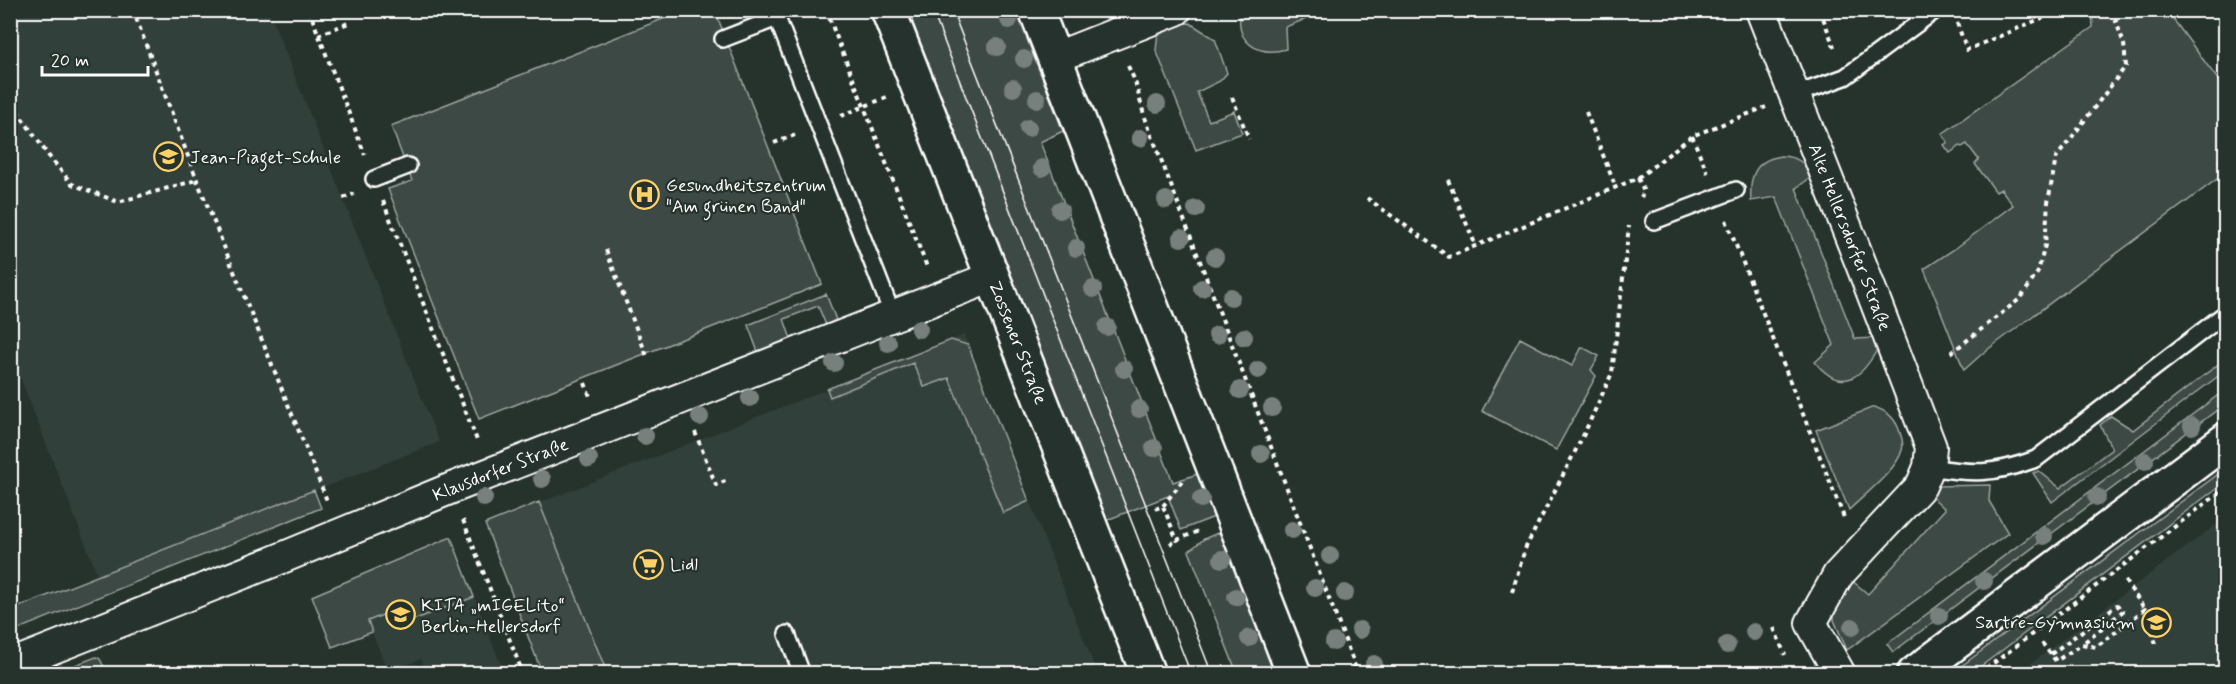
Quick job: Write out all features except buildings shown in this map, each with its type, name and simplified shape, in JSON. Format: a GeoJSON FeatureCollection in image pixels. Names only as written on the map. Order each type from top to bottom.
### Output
{"type":"FeatureCollection","features":[{"type":"Feature","properties":{"kind":"street","name":"Zossener Straße"},"geometry":{"type":"LineString","coordinates":[[888,10],[1148,674]]}},
{"type":"Feature","properties":{"kind":"street"},"geometry":{"type":"LineString","coordinates":[[1036,10],[1294,674]]}},
{"type":"Feature","properties":{"kind":"street"},"geometry":{"type":"LineString","coordinates":[[1054,58],[1176,10]]}},
{"type":"Feature","properties":{"kind":"street","name":"Alte Hellersdorfer Straße"},"geometry":{"type":"LineString","coordinates":[[1761,10],[1862,264],[1930,447],[1929,467]]}},
{"type":"Feature","properties":{"kind":"street","name":"Klausdorfer Straße"},"geometry":{"type":"LineString","coordinates":[[10,665],[452,488],[992,277]]}},
{"type":"Feature","properties":{"kind":"street"},"geometry":{"type":"LineString","coordinates":[[1914,674],[2226,440]]}},
{"type":"Feature","properties":{"kind":"street"},"geometry":{"type":"LineString","coordinates":[[1840,674],[1811,624],[1838,574],[1921,486],[1929,467]]}},
{"type":"Feature","properties":{"kind":"lane"},"geometry":{"type":"LineString","coordinates":[[1794,95],[1845,77],[1936,10]]}},
{"type":"Feature","properties":{"kind":"lane"},"geometry":{"type":"LineString","coordinates":[[723,39],[776,14],[893,316]]}},
{"type":"Feature","properties":{"kind":"lane"},"geometry":{"type":"LineString","coordinates":[[374,179],[408,166]]}},
{"type":"Feature","properties":{"kind":"lane"},"geometry":{"type":"LineString","coordinates":[[1654,221],[1736,190]]}},
{"type":"Feature","properties":{"kind":"lane"},"geometry":{"type":"LineString","coordinates":[[1929,467],[1977,474],[2008,469],[2036,459],[2226,313]]}},
{"type":"Feature","properties":{"kind":"lane"},"geometry":{"type":"LineString","coordinates":[[787,634],[802,674]]}},
{"type":"Feature","properties":{"kind":"path"},"geometry":{"type":"LineString","coordinates":[[133,10],[197,180],[322,487]]}},
{"type":"Feature","properties":{"kind":"path"},"geometry":{"type":"LineString","coordinates":[[309,10],[472,428]]}},
{"type":"Feature","properties":{"kind":"path"},"geometry":{"type":"LineString","coordinates":[[826,10],[939,298]]}},
{"type":"Feature","properties":{"kind":"path"},"geometry":{"type":"LineString","coordinates":[[1820,10],[1845,77]]}},
{"type":"Feature","properties":{"kind":"path"},"geometry":{"type":"LineString","coordinates":[[1956,21],[1967,51],[2061,10]]}},
{"type":"Feature","properties":{"kind":"path"},"geometry":{"type":"LineString","coordinates":[[1951,353],[2021,298],[2038,272],[2045,245],[2048,202],[2056,158],[2126,66],[2124,44],[2112,10]]}},
{"type":"Feature","properties":{"kind":"path"},"geometry":{"type":"LineString","coordinates":[[318,35],[351,22]]}},
{"type":"Feature","properties":{"kind":"path"},"geometry":{"type":"LineString","coordinates":[[1114,34],[1135,81],[1144,115],[1358,674]]}},
{"type":"Feature","properties":{"kind":"path"},"geometry":{"type":"LineString","coordinates":[[1368,198],[1449,257],[1638,178],[1692,136],[1794,95]]}},
{"type":"Feature","properties":{"kind":"path"},"geometry":{"type":"LineString","coordinates":[[1232,97],[1249,139]]}},
{"type":"Feature","properties":{"kind":"path"},"geometry":{"type":"LineString","coordinates":[[10,105],[18,111],[48,155],[72,184],[118,202],[197,180]]}},
{"type":"Feature","properties":{"kind":"path"},"geometry":{"type":"LineString","coordinates":[[1587,112],[1616,188]]}},
{"type":"Feature","properties":{"kind":"path"},"geometry":{"type":"LineString","coordinates":[[1692,136],[1845,520]]}},
{"type":"Feature","properties":{"kind":"path"},"geometry":{"type":"LineString","coordinates":[[1638,178],[1644,192],[1640,201]]}},
{"type":"Feature","properties":{"kind":"path"},"geometry":{"type":"LineString","coordinates":[[1448,180],[1476,246]]}},
{"type":"Feature","properties":{"kind":"path"},"geometry":{"type":"LineString","coordinates":[[1512,592],[1525,549],[1584,434],[1612,373],[1627,230],[1632,220]]}},
{"type":"Feature","properties":{"kind":"path"},"geometry":{"type":"LineString","coordinates":[[606,250],[648,358]]}},
{"type":"Feature","properties":{"kind":"path"},"geometry":{"type":"LineString","coordinates":[[695,432],[716,485],[728,480]]}},
{"type":"Feature","properties":{"kind":"path"},"geometry":{"type":"LineString","coordinates":[[452,488],[523,674]]}},
{"type":"Feature","properties":{"kind":"path"},"geometry":{"type":"LineString","coordinates":[[1979,674],[2226,488]]}},
{"type":"Feature","properties":{"kind":"path"},"geometry":{"type":"LineString","coordinates":[[1155,509],[1163,506],[1177,540]]}},
{"type":"Feature","properties":{"kind":"path"},"geometry":{"type":"LineString","coordinates":[[1170,543],[1206,528]]}},
{"type":"Feature","properties":{"kind":"path"},"geometry":{"type":"LineString","coordinates":[[2125,581],[2145,609],[2156,644]]}},
{"type":"Feature","properties":{"kind":"path"},"geometry":{"type":"LineString","coordinates":[[2042,643],[2056,661],[2082,644],[2123,611],[2117,605],[2051,654]]}},
{"type":"Feature","properties":{"kind":"path"},"geometry":{"type":"LineString","coordinates":[[2082,644],[2096,647],[2145,609]]}},
{"type":"Feature","properties":{"kind":"path"},"geometry":{"type":"LineString","coordinates":[[1774,628],[1785,655]]}},
{"type":"Feature","properties":{"kind":"shaded area"},"geometry":{"type":"Polygon","coordinates":[[[1241,10],[1327,11],[1285,27],[1286,49],[1266,51],[1250,45],[1245,39],[1241,31],[1241,10]]]}},
{"type":"Feature","properties":{"kind":"shaded area","name":"Jean-Piaget-Schule"},"geometry":{"type":"Polygon","coordinates":[[[11,11],[269,11],[439,442],[98,576],[11,354],[11,11]]]}},
{"type":"Feature","properties":{"kind":"shaded area"},"geometry":{"type":"Polygon","coordinates":[[[683,11],[715,11],[822,284],[479,419],[388,189],[412,181],[391,126],[683,11]]]}},
{"type":"Feature","properties":{"kind":"shaded area"},"geometry":{"type":"Polygon","coordinates":[[[908,11],[1016,11],[1063,131],[1040,142],[1173,482],[1198,474],[1214,517],[1181,530],[1168,496],[1107,520],[908,11]]]}},
{"type":"Feature","properties":{"kind":"shaded area"},"geometry":{"type":"Polygon","coordinates":[[[2092,11],[2167,11],[2225,89],[2225,155],[2218,161],[2225,173],[1983,353],[1964,370],[1924,269],[2013,205],[2001,189],[1996,192],[1975,164],[1979,160],[1967,144],[1950,153],[1944,145],[1948,142],[1942,134],[2093,27],[2092,11]]]}},
{"type":"Feature","properties":{"kind":"shaded area"},"geometry":{"type":"Polygon","coordinates":[[[1190,23],[1215,39],[1227,73],[1220,81],[1197,92],[1209,121],[1234,111],[1242,133],[1196,150],[1156,50],[1158,33],[1175,24],[1190,23]]]}},
{"type":"Feature","properties":{"kind":"shaded area"},"geometry":{"type":"Polygon","coordinates":[[[1781,156],[1800,161],[1813,176],[1796,188],[1855,339],[1877,338],[1879,346],[1873,357],[1859,373],[1851,378],[1843,380],[1834,378],[1815,362],[1834,345],[1776,197],[1751,201],[1751,184],[1760,165],[1781,156]]]}},
{"type":"Feature","properties":{"kind":"shaded area"},"geometry":{"type":"Polygon","coordinates":[[[826,294],[836,320],[826,325],[818,306],[784,319],[791,339],[758,352],[748,325],[826,294]]]}},
{"type":"Feature","properties":{"kind":"shaded area"},"geometry":{"type":"Polygon","coordinates":[[[964,335],[1097,673],[550,673],[491,522],[964,335]]]}},
{"type":"Feature","properties":{"kind":"shaded area"},"geometry":{"type":"Polygon","coordinates":[[[1520,338],[1572,366],[1582,347],[1599,356],[1591,370],[1596,376],[1556,450],[1482,411],[1520,338]]]}},
{"type":"Feature","properties":{"kind":"shaded area"},"geometry":{"type":"Polygon","coordinates":[[[951,340],[968,345],[1029,501],[1003,513],[949,378],[924,387],[913,363],[830,397],[827,389],[951,340]]]}},
{"type":"Feature","properties":{"kind":"shaded area"},"geometry":{"type":"Polygon","coordinates":[[[2225,359],[2225,371],[2052,502],[2033,473],[2039,471],[2060,488],[2112,449],[2100,425],[2111,416],[2133,430],[2225,359]]]}},
{"type":"Feature","properties":{"kind":"shaded area"},"geometry":{"type":"Polygon","coordinates":[[[2225,390],[2225,404],[1893,652],[1887,644],[2225,390]]]}},
{"type":"Feature","properties":{"kind":"shaded area"},"geometry":{"type":"Polygon","coordinates":[[[1874,407],[1889,414],[1896,423],[1902,439],[1902,450],[1887,474],[1849,510],[1816,430],[1874,407]]]}},
{"type":"Feature","properties":{"kind":"shaded area"},"geometry":{"type":"Polygon","coordinates":[[[2225,469],[2225,482],[1972,673],[1952,673],[2225,469]]]}},
{"type":"Feature","properties":{"kind":"shaded area"},"geometry":{"type":"Polygon","coordinates":[[[1990,485],[1989,501],[2008,533],[1847,650],[1834,620],[1834,604],[1850,579],[1868,594],[1945,509],[1928,493],[1935,486],[1990,485]]]}},
{"type":"Feature","properties":{"kind":"shaded area"},"geometry":{"type":"Polygon","coordinates":[[[314,490],[321,508],[11,632],[11,610],[314,490]]]}},
{"type":"Feature","properties":{"kind":"shaded area"},"geometry":{"type":"Polygon","coordinates":[[[539,502],[607,673],[542,673],[485,524],[539,502]]]}},
{"type":"Feature","properties":{"kind":"shaded area","name":"Sartre-Gymnasium"},"geometry":{"type":"Polygon","coordinates":[[[2225,518],[2225,673],[2018,673],[2154,571],[2225,518]]]}},
{"type":"Feature","properties":{"kind":"shaded area"},"geometry":{"type":"Polygon","coordinates":[[[1220,532],[1276,673],[1237,673],[1189,551],[1204,539],[1220,532]]]}},
{"type":"Feature","properties":{"kind":"shaded area","name":"KITA „mIGELito“ Berlin-Hellersdorf"},"geometry":{"type":"Polygon","coordinates":[[[451,537],[504,673],[427,673],[421,659],[388,672],[372,632],[332,647],[312,596],[451,537]]]}},
{"type":"Feature","properties":{"kind":"shaded area"},"geometry":{"type":"Polygon","coordinates":[[[451,537],[474,597],[413,620],[407,605],[368,621],[372,632],[332,647],[312,596],[451,537]]]}},
{"type":"Feature","properties":{"kind":"shaded area"},"geometry":{"type":"Polygon","coordinates":[[[96,657],[100,659],[107,673],[54,673],[96,657]]]}},
{"type":"Feature","properties":{"kind":"tram line"},"geometry":{"type":"LineString","coordinates":[[932,10],[1191,674]]}},
{"type":"Feature","properties":{"kind":"tram line"},"geometry":{"type":"LineString","coordinates":[[952,10],[1212,674]]}},
{"type":"Feature","properties":{"kind":"place","name":"Jean-Piaget-Schule"},"geometry":{"type":"Point","coordinates":[169,157]}},
{"type":"Feature","properties":{"kind":"place","name":"Gesundheitszentrum \"Am grünen Band\""},"geometry":{"type":"Point","coordinates":[645,195]}},
{"type":"Feature","properties":{"kind":"place","name":"Lidl"},"geometry":{"type":"Point","coordinates":[649,564]}},
{"type":"Feature","properties":{"kind":"place","name":"KITA „mIGELito“ Berlin-Hellersdorf"},"geometry":{"type":"Point","coordinates":[400,615]}},
{"type":"Feature","properties":{"kind":"place","name":"Sartre-Gymnasium"},"geometry":{"type":"Point","coordinates":[2156,622]}}]}
